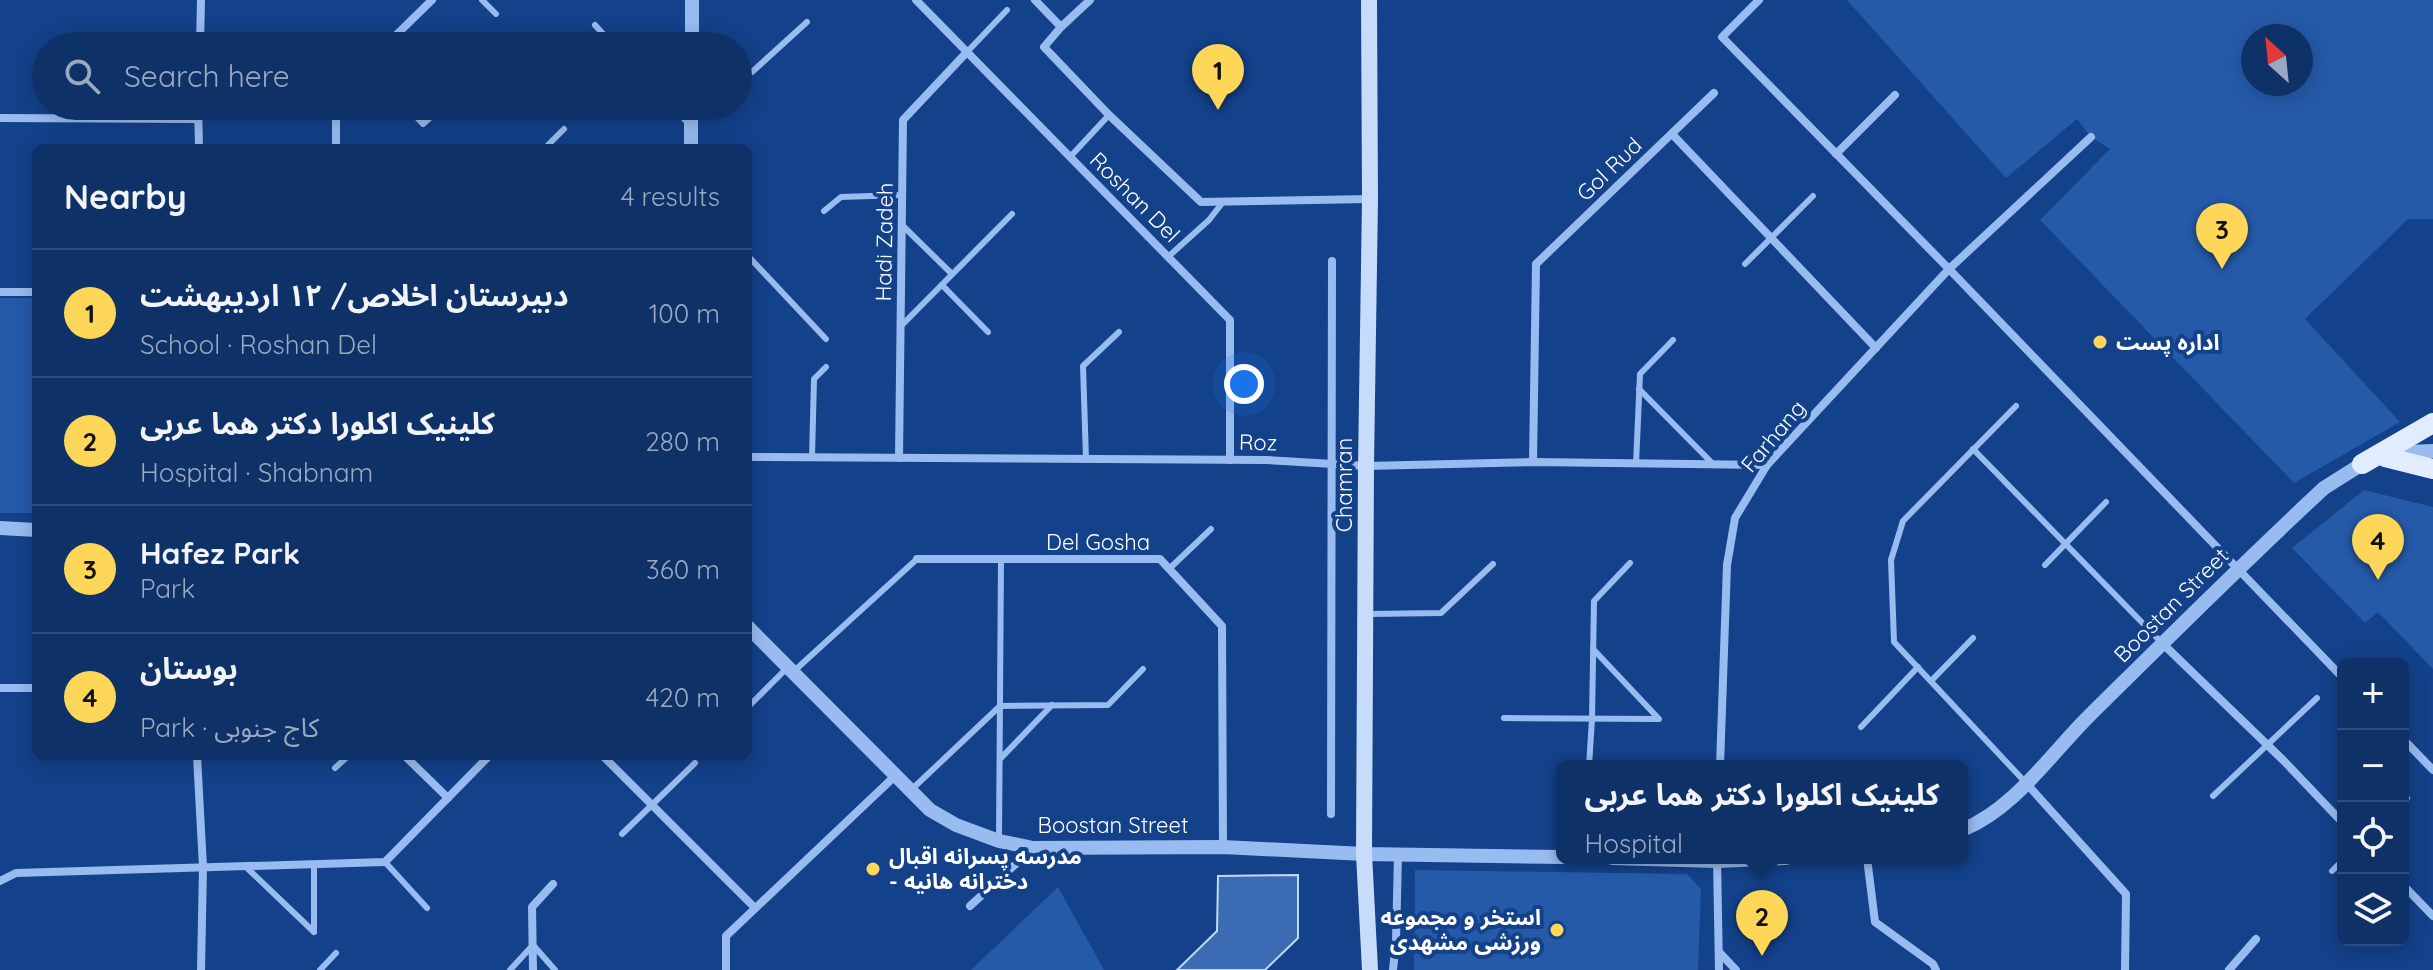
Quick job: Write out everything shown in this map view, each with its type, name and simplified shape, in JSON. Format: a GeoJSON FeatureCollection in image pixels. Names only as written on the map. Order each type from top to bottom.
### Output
{"type":"FeatureCollection","features":[{"type":"Feature","properties":{"kind":"main road","name":"Chamran"},"geometry":{"type":"LineString","coordinates":[[1369,0],[1364,854],[1370,970]]}},
{"type":"Feature","properties":{"kind":"main road"},"geometry":{"type":"LineString","coordinates":[[2362,464],[2433,423]]}},
{"type":"Feature","properties":{"kind":"main road"},"geometry":{"type":"LineString","coordinates":[[2385,457],[2433,469]]}},
{"type":"Feature","properties":{"kind":"street"},"geometry":{"type":"LineString","coordinates":[[200,32],[201,0]]}},
{"type":"Feature","properties":{"kind":"street"},"geometry":{"type":"LineString","coordinates":[[399,32],[432,0]]}},
{"type":"Feature","properties":{"kind":"street"},"geometry":{"type":"LineString","coordinates":[[691,32],[692,0]]}},
{"type":"Feature","properties":{"kind":"street","name":"Roshan Del"},"geometry":{"type":"LineString","coordinates":[[916,0],[1230,320],[1230,460]]}},
{"type":"Feature","properties":{"kind":"street"},"geometry":{"type":"LineString","coordinates":[[1035,0],[1061,27]]}},
{"type":"Feature","properties":{"kind":"street"},"geometry":{"type":"LineString","coordinates":[[1090,0],[1044,47],[1109,115],[1201,202],[1370,199]]}},
{"type":"Feature","properties":{"kind":"street"},"geometry":{"type":"LineString","coordinates":[[1759,0],[1722,37],[2337,672]]}},
{"type":"Feature","properties":{"kind":"street","name":"Hadi Zadeh"},"geometry":{"type":"LineString","coordinates":[[899,458],[903,120],[967,52]]}},
{"type":"Feature","properties":{"kind":"street"},"geometry":{"type":"LineString","coordinates":[[1672,134],[1714,93]]}},
{"type":"Feature","properties":{"kind":"street"},"geometry":{"type":"LineString","coordinates":[[1836,154],[1895,95]]}},
{"type":"Feature","properties":{"kind":"street"},"geometry":{"type":"LineString","coordinates":[[0,118],[32,118]]}},
{"type":"Feature","properties":{"kind":"street"},"geometry":{"type":"LineString","coordinates":[[197,120],[199,144]]}},
{"type":"Feature","properties":{"kind":"street"},"geometry":{"type":"LineString","coordinates":[[336,120],[336,144]]}},
{"type":"Feature","properties":{"kind":"street"},"geometry":{"type":"LineString","coordinates":[[691,120],[691,144]]}},
{"type":"Feature","properties":{"kind":"street","name":"Gol Rud"},"geometry":{"type":"LineString","coordinates":[[1533,462],[1536,264],[1672,134],[1876,348]]}},
{"type":"Feature","properties":{"kind":"street","name":"Farhang"},"geometry":{"type":"LineString","coordinates":[[1720,760],[1727,565],[1735,518],[1767,465],[1949,269],[2091,137]]}},
{"type":"Feature","properties":{"kind":"street"},"geometry":{"type":"LineString","coordinates":[[1331,814],[1332,261]]}},
{"type":"Feature","properties":{"kind":"street"},"geometry":{"type":"LineString","coordinates":[[0,292],[32,292]]}},
{"type":"Feature","properties":{"kind":"street","name":"Boostan Street"},"geometry":{"type":"LineString","coordinates":[[1968,828],[1982,822],[2013,797],[2163,644],[2324,488],[2362,464],[2407,452],[2433,451]]}},
{"type":"Feature","properties":{"kind":"street","name":"Roz"},"geometry":{"type":"LineString","coordinates":[[752,457],[1230,460],[1366,466],[1533,462],[1767,465]]}},
{"type":"Feature","properties":{"kind":"street"},"geometry":{"type":"LineString","coordinates":[[0,528],[32,530]]}},
{"type":"Feature","properties":{"kind":"street","name":"Del Gosha"},"geometry":{"type":"LineString","coordinates":[[917,559],[1160,559],[1222,626],[1223,847]]}},
{"type":"Feature","properties":{"kind":"street","name":"Boostan Street"},"geometry":{"type":"LineString","coordinates":[[752,631],[930,810],[956,825],[999,841],[1033,848],[1223,847],[1364,854],[1556,857]]}},
{"type":"Feature","properties":{"kind":"street"},"geometry":{"type":"LineString","coordinates":[[2163,644],[2337,817]]}},
{"type":"Feature","properties":{"kind":"street"},"geometry":{"type":"LineString","coordinates":[[0,688],[32,688]]}},
{"type":"Feature","properties":{"kind":"street"},"geometry":{"type":"LineString","coordinates":[[2409,745],[2433,770]]}},
{"type":"Feature","properties":{"kind":"street"},"geometry":{"type":"LineString","coordinates":[[197,760],[203,867],[201,970]]}},
{"type":"Feature","properties":{"kind":"street"},"geometry":{"type":"LineString","coordinates":[[409,760],[448,798]]}},
{"type":"Feature","properties":{"kind":"street"},"geometry":{"type":"LineString","coordinates":[[0,881],[16,873],[385,862],[485,760]]}},
{"type":"Feature","properties":{"kind":"street"},"geometry":{"type":"LineString","coordinates":[[607,760],[755,908]]}},
{"type":"Feature","properties":{"kind":"street"},"geometry":{"type":"LineString","coordinates":[[726,970],[726,936],[895,776]]}},
{"type":"Feature","properties":{"kind":"street"},"geometry":{"type":"LineString","coordinates":[[2026,783],[2126,894],[2125,970]]}},
{"type":"Feature","properties":{"kind":"street"},"geometry":{"type":"LineString","coordinates":[[970,906],[1033,848]]}},
{"type":"Feature","properties":{"kind":"street"},"geometry":{"type":"LineString","coordinates":[[1393,970],[1398,854]]}},
{"type":"Feature","properties":{"kind":"street"},"geometry":{"type":"LineString","coordinates":[[1717,864],[1719,970]]}},
{"type":"Feature","properties":{"kind":"street"},"geometry":{"type":"LineString","coordinates":[[1868,864],[1875,922],[1933,964],[1936,970]]}},
{"type":"Feature","properties":{"kind":"street"},"geometry":{"type":"LineString","coordinates":[[533,970],[532,907],[553,884]]}},
{"type":"Feature","properties":{"kind":"street"},"geometry":{"type":"LineString","coordinates":[[2409,891],[2433,916]]}},
{"type":"Feature","properties":{"kind":"street"},"geometry":{"type":"LineString","coordinates":[[2229,970],[2256,939]]}},
{"type":"Feature","properties":{"kind":"street"},"geometry":{"type":"LineString","coordinates":[[1719,952],[1736,970]]}},
{"type":"Feature","properties":{"kind":"lane"},"geometry":{"type":"LineString","coordinates":[[482,0],[496,14]]}},
{"type":"Feature","properties":{"kind":"lane"},"geometry":{"type":"LineString","coordinates":[[967,52],[1007,10]]}},
{"type":"Feature","properties":{"kind":"lane"},"geometry":{"type":"LineString","coordinates":[[752,72],[807,22]]}},
{"type":"Feature","properties":{"kind":"lane"},"geometry":{"type":"LineString","coordinates":[[595,25],[601,32]]}},
{"type":"Feature","properties":{"kind":"lane"},"geometry":{"type":"LineString","coordinates":[[1070,157],[1109,115]]}},
{"type":"Feature","properties":{"kind":"lane"},"geometry":{"type":"LineString","coordinates":[[686,120],[691,125]]}},
{"type":"Feature","properties":{"kind":"lane"},"geometry":{"type":"LineString","coordinates":[[549,144],[564,129]]}},
{"type":"Feature","properties":{"kind":"lane"},"geometry":{"type":"LineString","coordinates":[[824,211],[841,197],[902,195]]}},
{"type":"Feature","properties":{"kind":"lane"},"geometry":{"type":"LineString","coordinates":[[1745,264],[1813,196]]}},
{"type":"Feature","properties":{"kind":"lane"},"geometry":{"type":"LineString","coordinates":[[1169,256],[1209,220],[1223,201]]}},
{"type":"Feature","properties":{"kind":"lane"},"geometry":{"type":"LineString","coordinates":[[900,327],[1012,214]]}},
{"type":"Feature","properties":{"kind":"lane"},"geometry":{"type":"LineString","coordinates":[[903,226],[952,274]]}},
{"type":"Feature","properties":{"kind":"lane"},"geometry":{"type":"LineString","coordinates":[[752,260],[826,339]]}},
{"type":"Feature","properties":{"kind":"lane"},"geometry":{"type":"LineString","coordinates":[[942,285],[988,332]]}},
{"type":"Feature","properties":{"kind":"lane"},"geometry":{"type":"LineString","coordinates":[[1086,459],[1083,366],[1119,332]]}},
{"type":"Feature","properties":{"kind":"lane"},"geometry":{"type":"LineString","coordinates":[[1636,464],[1640,374],[1673,340]]}},
{"type":"Feature","properties":{"kind":"lane"},"geometry":{"type":"LineString","coordinates":[[812,457],[814,379],[826,367]]}},
{"type":"Feature","properties":{"kind":"lane"},"geometry":{"type":"LineString","coordinates":[[1639,389],[1714,465]]}},
{"type":"Feature","properties":{"kind":"lane"},"geometry":{"type":"LineString","coordinates":[[2016,406],[1903,521],[1891,560],[1894,642],[2026,783]]}},
{"type":"Feature","properties":{"kind":"lane"},"geometry":{"type":"LineString","coordinates":[[1973,449],[2163,644]]}},
{"type":"Feature","properties":{"kind":"lane"},"geometry":{"type":"LineString","coordinates":[[2045,565],[2106,502]]}},
{"type":"Feature","properties":{"kind":"lane"},"geometry":{"type":"LineString","coordinates":[[1169,569],[1211,529]]}},
{"type":"Feature","properties":{"kind":"lane"},"geometry":{"type":"LineString","coordinates":[[752,703],[917,559]]}},
{"type":"Feature","properties":{"kind":"lane"},"geometry":{"type":"LineString","coordinates":[[999,841],[1001,559]]}},
{"type":"Feature","properties":{"kind":"lane"},"geometry":{"type":"LineString","coordinates":[[1589,760],[1594,601],[1630,563]]}},
{"type":"Feature","properties":{"kind":"lane"},"geometry":{"type":"LineString","coordinates":[[1367,614],[1441,613],[1493,564]]}},
{"type":"Feature","properties":{"kind":"lane"},"geometry":{"type":"LineString","coordinates":[[1931,681],[1973,638]]}},
{"type":"Feature","properties":{"kind":"lane"},"geometry":{"type":"LineString","coordinates":[[1504,718],[1659,719],[1593,649]]}},
{"type":"Feature","properties":{"kind":"lane"},"geometry":{"type":"LineString","coordinates":[[1861,727],[1918,667]]}},
{"type":"Feature","properties":{"kind":"lane"},"geometry":{"type":"LineString","coordinates":[[910,791],[1000,706],[1108,705],[1143,669]]}},
{"type":"Feature","properties":{"kind":"lane"},"geometry":{"type":"LineString","coordinates":[[2213,796],[2317,698]]}},
{"type":"Feature","properties":{"kind":"lane"},"geometry":{"type":"LineString","coordinates":[[1000,759],[1052,705]]}},
{"type":"Feature","properties":{"kind":"lane"},"geometry":{"type":"LineString","coordinates":[[335,768],[344,760]]}},
{"type":"Feature","properties":{"kind":"lane"},"geometry":{"type":"LineString","coordinates":[[622,834],[695,763]]}},
{"type":"Feature","properties":{"kind":"lane"},"geometry":{"type":"LineString","coordinates":[[385,862],[427,908]]}},
{"type":"Feature","properties":{"kind":"lane"},"geometry":{"type":"LineString","coordinates":[[245,866],[314,932],[314,864]]}},
{"type":"Feature","properties":{"kind":"lane"},"geometry":{"type":"LineString","coordinates":[[2332,871],[2337,866]]}},
{"type":"Feature","properties":{"kind":"lane"},"geometry":{"type":"LineString","coordinates":[[510,970],[533,945],[555,970]]}},
{"type":"Feature","properties":{"kind":"lane"},"geometry":{"type":"LineString","coordinates":[[320,970],[336,953]]}},
{"type":"Feature","properties":{"kind":"shaded area"},"geometry":{"type":"Polygon","coordinates":[[[1847,0],[2433,0],[2433,219],[2408,219],[2305,319],[2400,422],[2294,483],[2040,220],[2110,149],[2091,137],[2077,119],[2006,178],[1847,0]]]}},
{"type":"Feature","properties":{"kind":"shaded area"},"geometry":{"type":"Polygon","coordinates":[[[0,298],[32,298],[32,513],[0,513],[0,298]]]}},
{"type":"Feature","properties":{"kind":"shaded area"},"geometry":{"type":"Polygon","coordinates":[[[2364,490],[2433,507],[2433,669],[2378,612],[2365,623],[2292,548],[2364,490]]]}},
{"type":"Feature","properties":{"kind":"shaded area","name":"استخر و مجموعه ورزشی مشهدی"},"geometry":{"type":"Polygon","coordinates":[[[1415,870],[1687,874],[1701,889],[1698,970],[1414,970],[1415,870]]]}},
{"type":"Feature","properties":{"kind":"shaded area"},"geometry":{"type":"Polygon","coordinates":[[[1058,887],[1104,970],[971,970],[1058,887]]]}},
{"type":"Feature","properties":{"kind":"building"},"geometry":{"type":"Polygon","coordinates":[[[1298,875],[1298,938],[1265,970],[1177,970],[1217,931],[1218,876],[1298,875]]]}},
{"type":"Feature","properties":{"kind":"place","name":"دبیرستان اخلاص/ ۱۲ اردیبهشت"},"geometry":{"type":"Point","coordinates":[1218,110]}},
{"type":"Feature","properties":{"kind":"place","name":"Hafez Park"},"geometry":{"type":"Point","coordinates":[2222,269]}},
{"type":"Feature","properties":{"kind":"place","name":"اداره پست"},"geometry":{"type":"Point","coordinates":[2100,342]}},
{"type":"Feature","properties":{"kind":"place","name":"بوستان"},"geometry":{"type":"Point","coordinates":[2378,580]}},
{"type":"Feature","properties":{"kind":"place","name":"مدرسه پسرانه اقبال - دخترانه هانیه"},"geometry":{"type":"Point","coordinates":[873,869]}},
{"type":"Feature","properties":{"kind":"place","name":"استخر و مجموعه ورزشی مشهدی"},"geometry":{"type":"Point","coordinates":[1557,930]}},
{"type":"Feature","properties":{"kind":"place","name":"کلینیک اکلورا دکتر هما عربی"},"geometry":{"type":"Point","coordinates":[1762,956]}}]}
